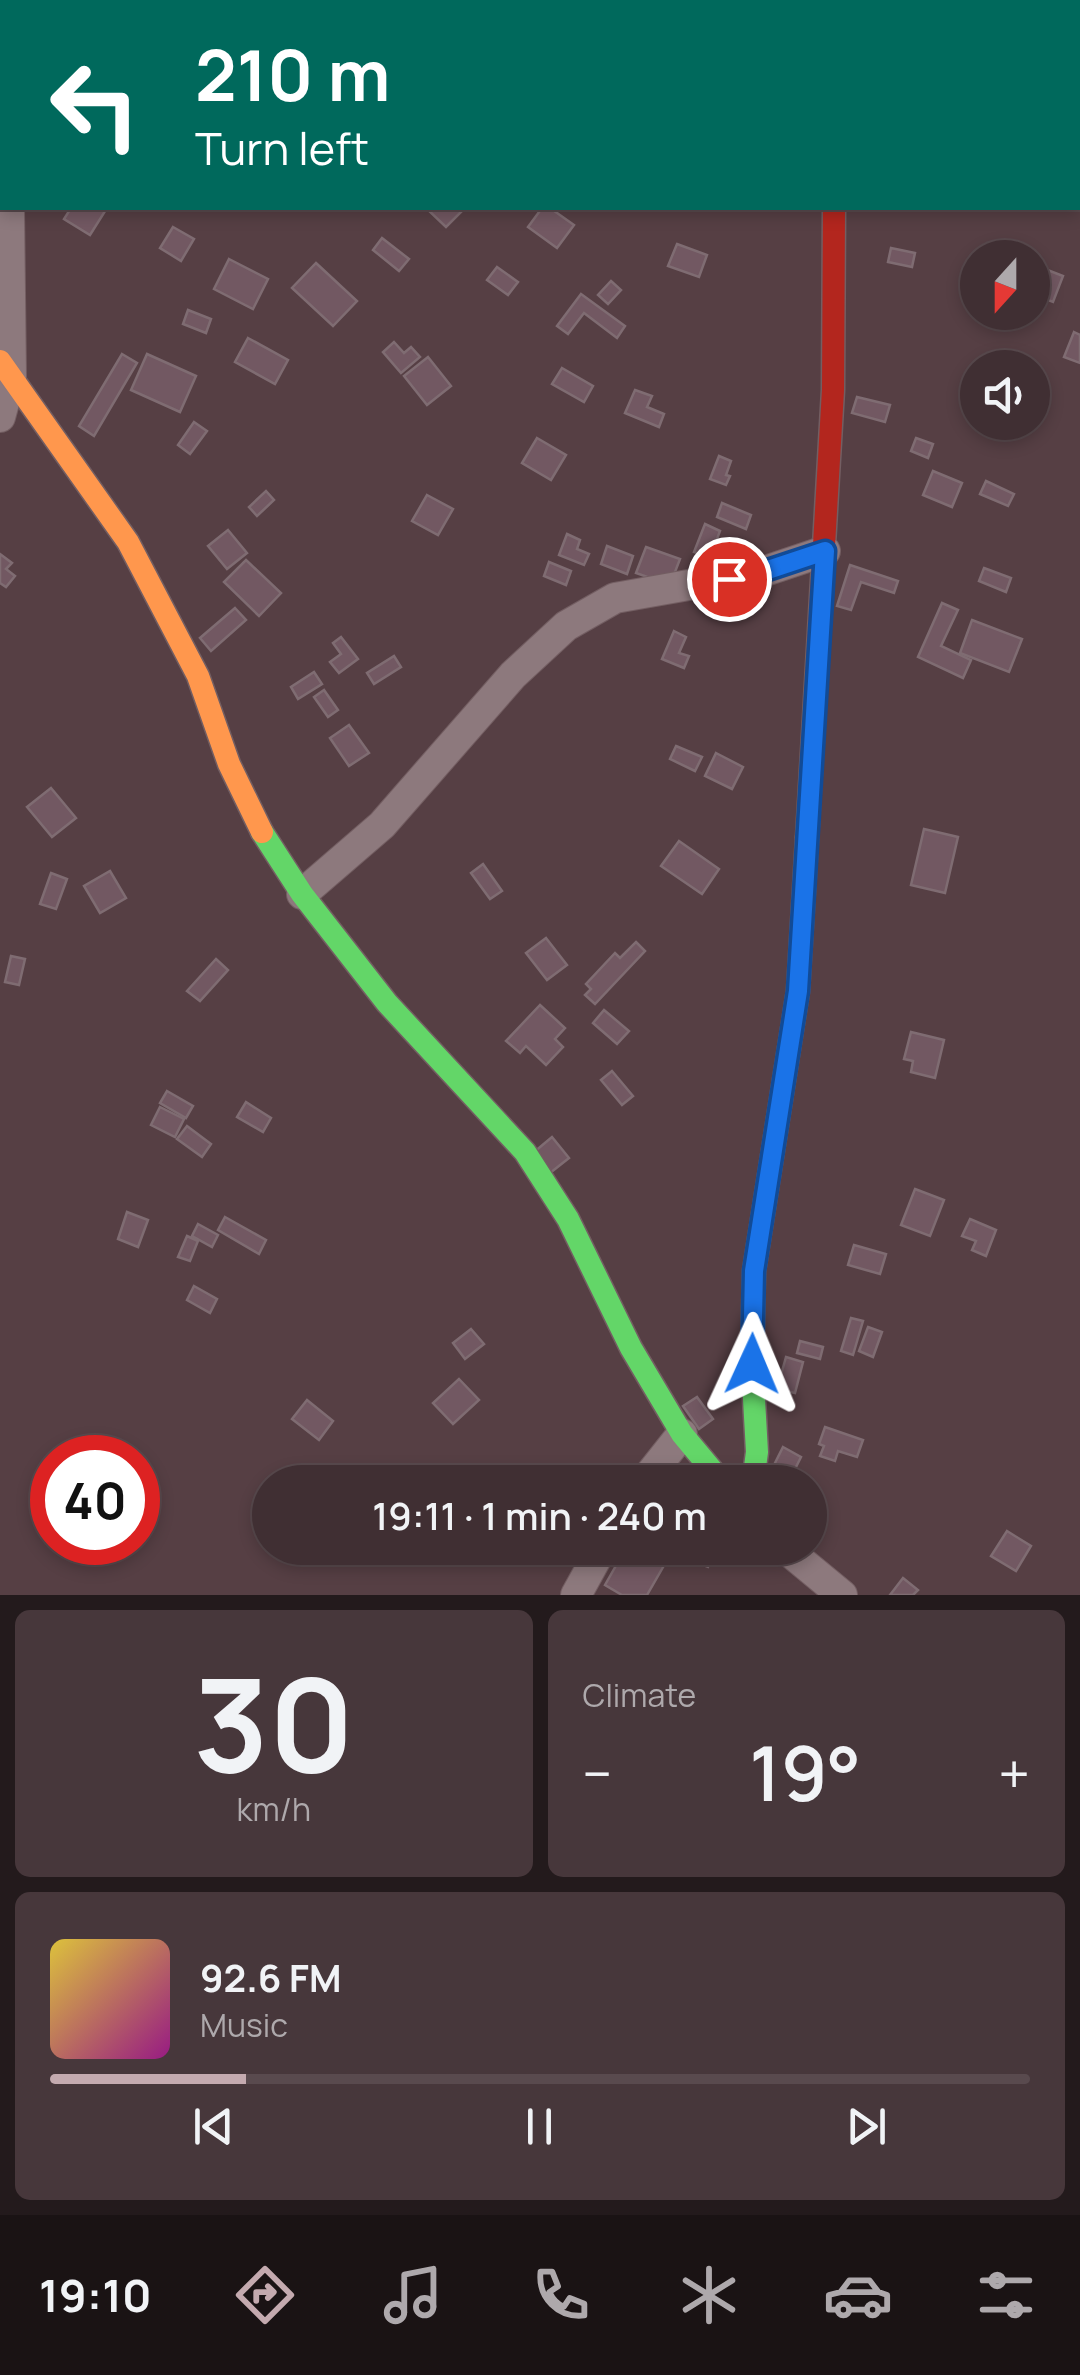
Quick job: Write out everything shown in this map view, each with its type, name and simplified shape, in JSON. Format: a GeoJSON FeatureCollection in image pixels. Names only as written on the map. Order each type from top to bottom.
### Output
{"type":"FeatureCollection","features":[{"type":"Feature","properties":{"kind":"street"},"geometry":{"type":"LineString","coordinates":[[0,417],[6,369],[9,210]]}},
{"type":"Feature","properties":{"kind":"street"},"geometry":{"type":"LineString","coordinates":[[755,1465],[754,1271],[798,991],[833,390],[834,210]]}},
{"type":"Feature","properties":{"kind":"street"},"geometry":{"type":"LineString","coordinates":[[6,369],[128,542],[198,676],[229,764],[263,836],[386,1003],[525,1152],[568,1219],[631,1348],[682,1434],[708,1465]]}},
{"type":"Feature","properties":{"kind":"street"},"geometry":{"type":"LineString","coordinates":[[302,894],[382,825],[514,675],[566,626],[616,598],[762,572],[825,551]]}},
{"type":"Feature","properties":{"kind":"street"},"geometry":{"type":"LineString","coordinates":[[657,1465],[682,1434]]}},
{"type":"Feature","properties":{"kind":"street"},"geometry":{"type":"LineString","coordinates":[[576,1595],[593,1565]]}},
{"type":"Feature","properties":{"kind":"street"},"geometry":{"type":"LineString","coordinates":[[806,1565],[842,1595]]}},
{"type":"Feature","properties":{"kind":"building"},"geometry":{"type":"Polygon","coordinates":[[[70,210],[106,210],[90,235],[64,219],[70,210]]]}},
{"type":"Feature","properties":{"kind":"building"},"geometry":{"type":"Polygon","coordinates":[[[428,210],[463,210],[446,227],[428,210]]]}},
{"type":"Feature","properties":{"kind":"building"},"geometry":{"type":"Polygon","coordinates":[[[541,210],[553,210],[574,225],[557,248],[528,227],[541,210]]]}},
{"type":"Feature","properties":{"kind":"building"},"geometry":{"type":"Polygon","coordinates":[[[173,227],[194,239],[181,261],[160,248],[173,227]]]}},
{"type":"Feature","properties":{"kind":"building"},"geometry":{"type":"Polygon","coordinates":[[[382,238],[409,259],[399,271],[373,250],[382,238]]]}},
{"type":"Feature","properties":{"kind":"building"},"geometry":{"type":"Polygon","coordinates":[[[677,244],[707,255],[699,277],[668,266],[677,244]]]}},
{"type":"Feature","properties":{"kind":"building"},"geometry":{"type":"Polygon","coordinates":[[[891,248],[915,253],[912,267],[888,262],[891,248]]]}},
{"type":"Feature","properties":{"kind":"building"},"geometry":{"type":"Polygon","coordinates":[[[229,259],[268,279],[253,309],[214,289],[229,259]]]}},
{"type":"Feature","properties":{"kind":"building"},"geometry":{"type":"Polygon","coordinates":[[[316,263],[357,301],[333,326],[292,288],[316,263]]]}},
{"type":"Feature","properties":{"kind":"building"},"geometry":{"type":"Polygon","coordinates":[[[497,267],[518,282],[508,295],[487,280],[497,267]]]}},
{"type":"Feature","properties":{"kind":"building"},"geometry":{"type":"Polygon","coordinates":[[[1050,271],[1063,276],[1053,302],[1050,301],[1050,271]]]}},
{"type":"Feature","properties":{"kind":"building"},"geometry":{"type":"Polygon","coordinates":[[[611,281],[621,290],[608,304],[598,295],[611,281]]]}},
{"type":"Feature","properties":{"kind":"building"},"geometry":{"type":"Polygon","coordinates":[[[581,294],[625,326],[617,338],[584,313],[568,334],[557,326],[581,294]]]}},
{"type":"Feature","properties":{"kind":"building"},"geometry":{"type":"Polygon","coordinates":[[[188,310],[211,319],[206,333],[183,324],[188,310]]]}},
{"type":"Feature","properties":{"kind":"building"},"geometry":{"type":"Polygon","coordinates":[[[1074,332],[1080,335],[1080,363],[1064,357],[1074,332]]]}},
{"type":"Feature","properties":{"kind":"building"},"geometry":{"type":"Polygon","coordinates":[[[248,338],[288,360],[275,384],[235,362],[248,338]]]}},
{"type":"Feature","properties":{"kind":"building"},"geometry":{"type":"Polygon","coordinates":[[[394,342],[404,353],[411,347],[420,357],[401,373],[383,352],[394,342]]]}},
{"type":"Feature","properties":{"kind":"building"},"geometry":{"type":"Polygon","coordinates":[[[122,354],[137,363],[94,436],[79,426],[122,354]]]}},
{"type":"Feature","properties":{"kind":"building"},"geometry":{"type":"Polygon","coordinates":[[[147,354],[196,376],[180,412],[131,390],[147,354]]]}},
{"type":"Feature","properties":{"kind":"building"},"geometry":{"type":"Polygon","coordinates":[[[428,357],[451,386],[427,405],[404,376],[428,357]]]}},
{"type":"Feature","properties":{"kind":"building"},"geometry":{"type":"Polygon","coordinates":[[[562,368],[593,386],[584,402],[552,384],[562,368]]]}},
{"type":"Feature","properties":{"kind":"building"},"geometry":{"type":"Polygon","coordinates":[[[635,390],[652,396],[647,407],[664,414],[659,427],[625,413],[635,390]]]}},
{"type":"Feature","properties":{"kind":"building"},"geometry":{"type":"Polygon","coordinates":[[[857,397],[890,405],[885,422],[852,413],[857,397]]]}},
{"type":"Feature","properties":{"kind":"building"},"geometry":{"type":"Polygon","coordinates":[[[194,422],[207,431],[190,454],[178,445],[194,422]]]}},
{"type":"Feature","properties":{"kind":"building"},"geometry":{"type":"Polygon","coordinates":[[[537,438],[566,455],[551,480],[522,463],[537,438]]]}},
{"type":"Feature","properties":{"kind":"building"},"geometry":{"type":"Polygon","coordinates":[[[916,438],[933,444],[928,458],[911,451],[916,438]]]}},
{"type":"Feature","properties":{"kind":"building"},"geometry":{"type":"Polygon","coordinates":[[[719,456],[731,461],[726,485],[710,479],[719,456]]]}},
{"type":"Feature","properties":{"kind":"building"},"geometry":{"type":"Polygon","coordinates":[[[933,471],[962,483],[952,507],[923,495],[933,471]]]}},
{"type":"Feature","properties":{"kind":"building"},"geometry":{"type":"Polygon","coordinates":[[[986,481],[1014,494],[1008,506],[980,494],[986,481]]]}},
{"type":"Feature","properties":{"kind":"building"},"geometry":{"type":"Polygon","coordinates":[[[266,491],[274,500],[257,516],[249,507],[266,491]]]}},
{"type":"Feature","properties":{"kind":"building"},"geometry":{"type":"Polygon","coordinates":[[[427,495],[453,509],[438,535],[412,521],[427,495]]]}},
{"type":"Feature","properties":{"kind":"building"},"geometry":{"type":"Polygon","coordinates":[[[722,503],[751,515],[746,529],[717,517],[722,503]]]}},
{"type":"Feature","properties":{"kind":"building"},"geometry":{"type":"Polygon","coordinates":[[[705,524],[720,531],[710,558],[694,552],[705,524]]]}},
{"type":"Feature","properties":{"kind":"building"},"geometry":{"type":"Polygon","coordinates":[[[228,530],[247,553],[227,569],[208,546],[228,530]]]}},
{"type":"Feature","properties":{"kind":"building"},"geometry":{"type":"Polygon","coordinates":[[[567,534],[580,540],[577,549],[589,554],[584,565],[559,555],[567,534]]]}},
{"type":"Feature","properties":{"kind":"building"},"geometry":{"type":"Polygon","coordinates":[[[607,546],[633,556],[627,574],[601,564],[607,546]]]}},
{"type":"Feature","properties":{"kind":"building"},"geometry":{"type":"Polygon","coordinates":[[[646,547],[680,559],[670,585],[636,573],[646,547]]]}},
{"type":"Feature","properties":{"kind":"building"},"geometry":{"type":"Polygon","coordinates":[[[0,554],[12,563],[6,569],[15,576],[6,587],[0,583],[0,554]]]}},
{"type":"Feature","properties":{"kind":"building"},"geometry":{"type":"Polygon","coordinates":[[[246,560],[281,593],[259,616],[224,582],[246,560]]]}},
{"type":"Feature","properties":{"kind":"building"},"geometry":{"type":"Polygon","coordinates":[[[549,562],[571,571],[566,585],[544,576],[549,562]]]}},
{"type":"Feature","properties":{"kind":"building"},"geometry":{"type":"Polygon","coordinates":[[[850,565],[898,581],[894,593],[861,582],[851,610],[837,606],[850,565]]]}},
{"type":"Feature","properties":{"kind":"building"},"geometry":{"type":"Polygon","coordinates":[[[984,568],[1011,578],[1006,592],[979,581],[984,568]]]}},
{"type":"Feature","properties":{"kind":"building"},"geometry":{"type":"Polygon","coordinates":[[[942,603],[958,610],[941,646],[971,660],[963,678],[918,657],[942,603]]]}},
{"type":"Feature","properties":{"kind":"building"},"geometry":{"type":"Polygon","coordinates":[[[235,608],[246,620],[211,651],[200,638],[235,608]]]}},
{"type":"Feature","properties":{"kind":"building"},"geometry":{"type":"Polygon","coordinates":[[[972,620],[1022,639],[1009,672],[960,653],[972,620]]]}},
{"type":"Feature","properties":{"kind":"building"},"geometry":{"type":"Polygon","coordinates":[[[674,631],[686,637],[679,653],[689,656],[684,668],[662,659],[674,631]]]}},
{"type":"Feature","properties":{"kind":"building"},"geometry":{"type":"Polygon","coordinates":[[[341,637],[358,659],[339,673],[330,662],[341,654],[333,643],[341,637]]]}},
{"type":"Feature","properties":{"kind":"building"},"geometry":{"type":"Polygon","coordinates":[[[394,656],[401,667],[374,684],[367,673],[394,656]]]}},
{"type":"Feature","properties":{"kind":"building"},"geometry":{"type":"Polygon","coordinates":[[[314,672],[322,684],[298,699],[291,687],[314,672]]]}},
{"type":"Feature","properties":{"kind":"building"},"geometry":{"type":"Polygon","coordinates":[[[324,690],[338,710],[328,717],[314,697],[324,690]]]}},
{"type":"Feature","properties":{"kind":"building"},"geometry":{"type":"Polygon","coordinates":[[[349,725],[369,753],[349,766],[330,738],[349,725]]]}},
{"type":"Feature","properties":{"kind":"building"},"geometry":{"type":"Polygon","coordinates":[[[676,746],[702,757],[695,771],[670,759],[676,746]]]}},
{"type":"Feature","properties":{"kind":"building"},"geometry":{"type":"Polygon","coordinates":[[[716,753],[743,767],[732,789],[705,776],[716,753]]]}},
{"type":"Feature","properties":{"kind":"building"},"geometry":{"type":"Polygon","coordinates":[[[51,788],[76,818],[52,837],[27,807],[51,788]]]}},
{"type":"Feature","properties":{"kind":"building"},"geometry":{"type":"Polygon","coordinates":[[[924,829],[958,837],[945,893],[911,885],[924,829]]]}},
{"type":"Feature","properties":{"kind":"building"},"geometry":{"type":"Polygon","coordinates":[[[679,841],[719,869],[702,894],[661,866],[679,841]]]}},
{"type":"Feature","properties":{"kind":"building"},"geometry":{"type":"Polygon","coordinates":[[[483,864],[502,891],[490,899],[471,873],[483,864]]]}},
{"type":"Feature","properties":{"kind":"building"},"geometry":{"type":"Polygon","coordinates":[[[110,871],[126,898],[100,913],[84,886],[110,871]]]}},
{"type":"Feature","properties":{"kind":"building"},"geometry":{"type":"Polygon","coordinates":[[[51,873],[67,879],[56,909],[40,904],[51,873]]]}},
{"type":"Feature","properties":{"kind":"building"},"geometry":{"type":"Polygon","coordinates":[[[546,938],[567,965],[547,980],[526,953],[546,938]]]}},
{"type":"Feature","properties":{"kind":"building"},"geometry":{"type":"Polygon","coordinates":[[[636,942],[645,951],[595,1004],[585,995],[591,989],[586,984],[615,953],[620,958],[636,942]]]}},
{"type":"Feature","properties":{"kind":"building"},"geometry":{"type":"Polygon","coordinates":[[[11,956],[25,959],[19,985],[5,982],[11,956]]]}},
{"type":"Feature","properties":{"kind":"building"},"geometry":{"type":"Polygon","coordinates":[[[216,959],[228,970],[200,1001],[187,991],[216,959]]]}},
{"type":"Feature","properties":{"kind":"building"},"geometry":{"type":"Polygon","coordinates":[[[540,1005],[565,1028],[555,1039],[563,1047],[546,1065],[526,1046],[520,1053],[506,1041],[540,1005]]]}},
{"type":"Feature","properties":{"kind":"building"},"geometry":{"type":"Polygon","coordinates":[[[604,1010],[629,1031],[617,1044],[593,1023],[604,1010]]]}},
{"type":"Feature","properties":{"kind":"building"},"geometry":{"type":"Polygon","coordinates":[[[911,1032],[944,1040],[935,1078],[911,1072],[913,1061],[904,1059],[911,1032]]]}},
{"type":"Feature","properties":{"kind":"building"},"geometry":{"type":"Polygon","coordinates":[[[612,1071],[633,1096],[622,1105],[601,1080],[612,1071]]]}},
{"type":"Feature","properties":{"kind":"building"},"geometry":{"type":"Polygon","coordinates":[[[167,1091],[193,1106],[186,1118],[160,1103],[167,1091]]]}},
{"type":"Feature","properties":{"kind":"building"},"geometry":{"type":"Polygon","coordinates":[[[246,1102],[271,1118],[263,1132],[237,1117],[246,1102]]]}},
{"type":"Feature","properties":{"kind":"building"},"geometry":{"type":"Polygon","coordinates":[[[160,1107],[184,1119],[175,1137],[151,1125],[160,1107]]]}},
{"type":"Feature","properties":{"kind":"building"},"geometry":{"type":"Polygon","coordinates":[[[187,1126],[211,1144],[202,1157],[177,1139],[187,1126]]]}},
{"type":"Feature","properties":{"kind":"building"},"geometry":{"type":"Polygon","coordinates":[[[552,1137],[569,1158],[550,1173],[533,1153],[552,1137]]]}},
{"type":"Feature","properties":{"kind":"building"},"geometry":{"type":"Polygon","coordinates":[[[915,1189],[944,1200],[930,1236],[901,1225],[915,1189]]]}},
{"type":"Feature","properties":{"kind":"building"},"geometry":{"type":"Polygon","coordinates":[[[127,1212],[148,1220],[138,1247],[118,1239],[127,1212]]]}},
{"type":"Feature","properties":{"kind":"building"},"geometry":{"type":"Polygon","coordinates":[[[225,1217],[266,1240],[259,1254],[218,1230],[225,1217]]]}},
{"type":"Feature","properties":{"kind":"building"},"geometry":{"type":"Polygon","coordinates":[[[970,1219],[996,1230],[986,1256],[972,1250],[976,1241],[962,1236],[970,1219]]]}},
{"type":"Feature","properties":{"kind":"building"},"geometry":{"type":"Polygon","coordinates":[[[198,1224],[218,1235],[212,1247],[192,1236],[198,1224]]]}},
{"type":"Feature","properties":{"kind":"building"},"geometry":{"type":"Polygon","coordinates":[[[187,1236],[198,1241],[190,1261],[178,1257],[187,1236]]]}},
{"type":"Feature","properties":{"kind":"building"},"geometry":{"type":"Polygon","coordinates":[[[854,1245],[886,1254],[880,1274],[848,1265],[854,1245]]]}},
{"type":"Feature","properties":{"kind":"building"},"geometry":{"type":"Polygon","coordinates":[[[194,1286],[217,1299],[210,1313],[187,1300],[194,1286]]]}},
{"type":"Feature","properties":{"kind":"building"},"geometry":{"type":"Polygon","coordinates":[[[851,1318],[863,1321],[853,1355],[841,1351],[851,1318]]]}},
{"type":"Feature","properties":{"kind":"building"},"geometry":{"type":"Polygon","coordinates":[[[868,1327],[882,1332],[873,1357],[859,1351],[868,1327]]]}},
{"type":"Feature","properties":{"kind":"building"},"geometry":{"type":"Polygon","coordinates":[[[471,1329],[484,1344],[465,1359],[453,1343],[471,1329]]]}},
{"type":"Feature","properties":{"kind":"building"},"geometry":{"type":"Polygon","coordinates":[[[800,1341],[823,1347],[820,1359],[797,1353],[800,1341]]]}},
{"type":"Feature","properties":{"kind":"building"},"geometry":{"type":"Polygon","coordinates":[[[786,1357],[803,1362],[795,1393],[777,1389],[786,1357]]]}},
{"type":"Feature","properties":{"kind":"building"},"geometry":{"type":"Polygon","coordinates":[[[459,1379],[479,1400],[453,1424],[433,1403],[459,1379]]]}},
{"type":"Feature","properties":{"kind":"building"},"geometry":{"type":"Polygon","coordinates":[[[697,1397],[713,1419],[699,1429],[683,1406],[697,1397]]]}},
{"type":"Feature","properties":{"kind":"building"},"geometry":{"type":"Polygon","coordinates":[[[307,1400],[333,1421],[319,1440],[292,1419],[307,1400]]]}},
{"type":"Feature","properties":{"kind":"building"},"geometry":{"type":"Polygon","coordinates":[[[825,1427],[863,1440],[857,1457],[838,1451],[835,1461],[820,1456],[824,1446],[819,1444],[825,1427]]]}},
{"type":"Feature","properties":{"kind":"building"},"geometry":{"type":"Polygon","coordinates":[[[783,1447],[801,1457],[797,1465],[774,1465],[783,1447]]]}},
{"type":"Feature","properties":{"kind":"building"},"geometry":{"type":"Polygon","coordinates":[[[1007,1531],[1031,1546],[1016,1571],[991,1556],[1007,1531]]]}},
{"type":"Feature","properties":{"kind":"building"},"geometry":{"type":"Polygon","coordinates":[[[616,1565],[664,1565],[647,1595],[622,1595],[605,1585],[616,1565]]]}},
{"type":"Feature","properties":{"kind":"building"},"geometry":{"type":"Polygon","coordinates":[[[903,1578],[918,1590],[913,1595],[890,1595],[903,1578]]]}},
{"type":"Feature","properties":{"kind":"traffic: fast"},"geometry":{"type":"LineString","coordinates":[[262,832],[302,894],[387,1003],[525,1152],[568,1219],[631,1348],[682,1434],[708,1465]]}},
{"type":"Feature","properties":{"kind":"traffic: fast"},"geometry":{"type":"LineString","coordinates":[[755,1465],[754,1271],[798,991],[807,838]]}},
{"type":"Feature","properties":{"kind":"traffic: slow"},"geometry":{"type":"LineString","coordinates":[[0,361],[128,542],[198,676],[229,764],[262,832]]}},
{"type":"Feature","properties":{"kind":"traffic: jam"},"geometry":{"type":"LineString","coordinates":[[807,838],[833,390],[834,210]]}},
{"type":"Feature","properties":{"kind":"route"},"geometry":{"type":"LineString","coordinates":[[729,579],[825,551],[798,991],[754,1271],[752,1364]]}}]}
